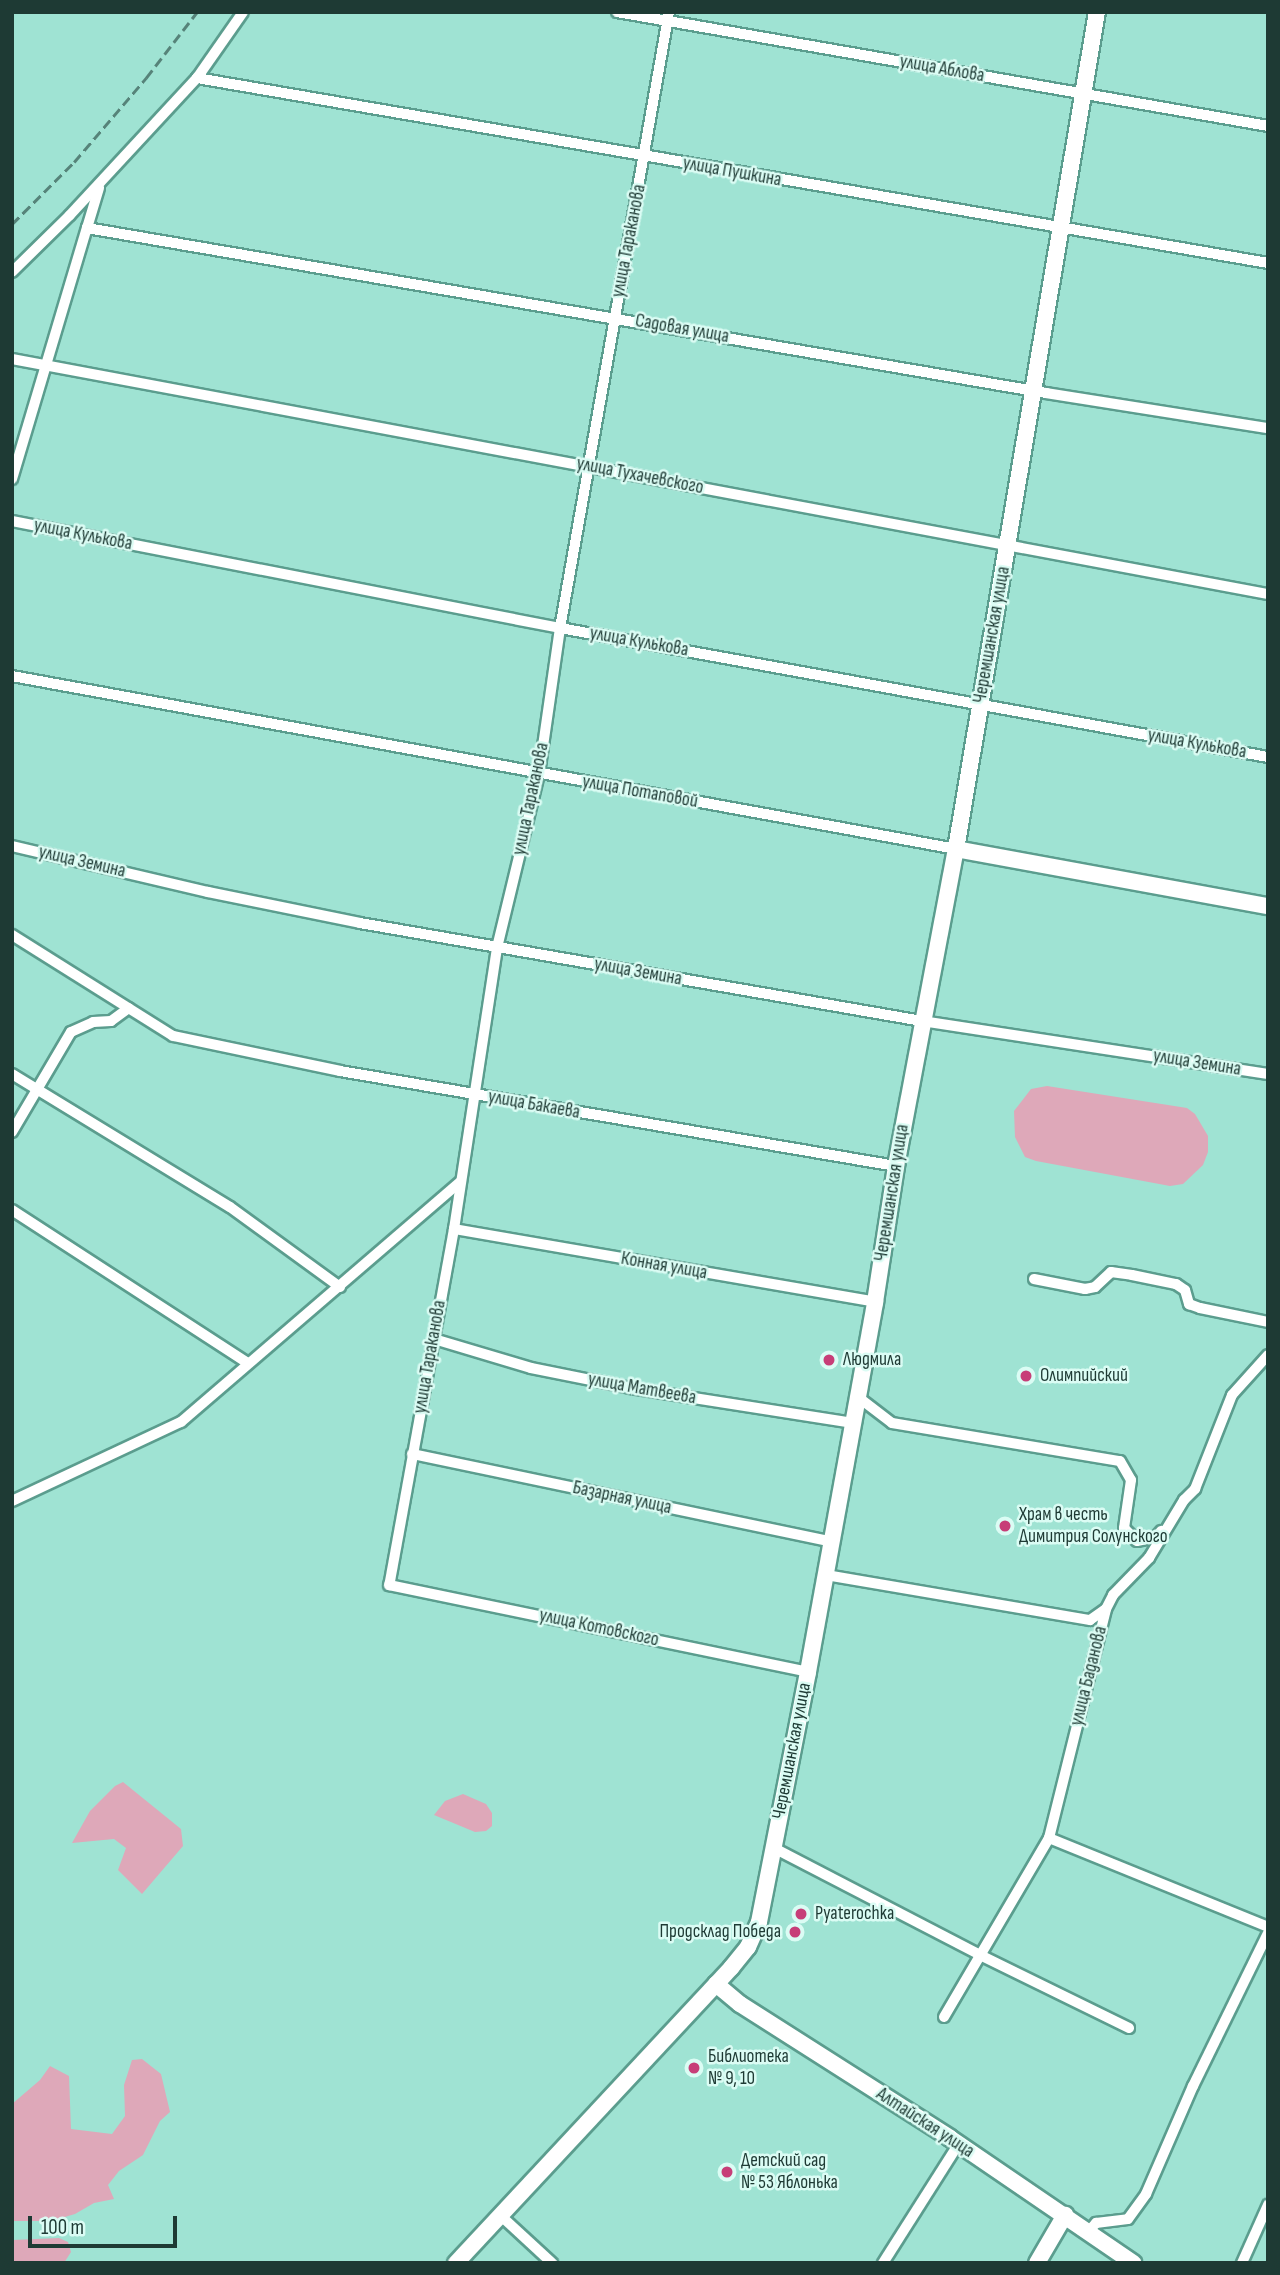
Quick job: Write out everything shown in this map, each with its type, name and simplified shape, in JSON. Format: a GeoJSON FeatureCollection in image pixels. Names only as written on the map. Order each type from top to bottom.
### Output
{"type":"FeatureCollection","features":[{"type":"Feature","properties":{"kind":"main road","name":"Черемшанская улица"},"geometry":{"type":"LineString","coordinates":[[456,2263],[716,1984],[748,1947],[754,1935],[808,1672],[875,1302],[922,1021],[956,849],[1097,12]]}},
{"type":"Feature","properties":{"kind":"main road","name":"улица Потаповой"},"geometry":{"type":"LineString","coordinates":[[956,849],[1268,906]]}},
{"type":"Feature","properties":{"kind":"main road","name":"Алтайская улица"},"geometry":{"type":"LineString","coordinates":[[716,1984],[740,2004],[1065,2215],[1133,2263]]}},
{"type":"Feature","properties":{"kind":"main road"},"geometry":{"type":"LineString","coordinates":[[1037,2263],[1065,2215]]}},
{"type":"Feature","properties":{"kind":"street"},"geometry":{"type":"LineString","coordinates":[[12,272],[197,78],[243,12]]}},
{"type":"Feature","properties":{"kind":"street","name":"улица Аблова"},"geometry":{"type":"LineString","coordinates":[[617,12],[668,16],[1268,126]]}},
{"type":"Feature","properties":{"kind":"street","name":"улица Тараканова"},"geometry":{"type":"LineString","coordinates":[[389,1585],[454,1229],[497,948],[539,774],[560,628],[668,16]]}},
{"type":"Feature","properties":{"kind":"street","name":"улица Пушкина"},"geometry":{"type":"LineString","coordinates":[[197,78],[1060,230],[1268,263]]}},
{"type":"Feature","properties":{"kind":"street"},"geometry":{"type":"LineString","coordinates":[[12,479],[45,365],[92,228],[95,197],[104,178]]}},
{"type":"Feature","properties":{"kind":"street","name":"Садовая улица"},"geometry":{"type":"LineString","coordinates":[[92,228],[1034,391],[1268,428]]}},
{"type":"Feature","properties":{"kind":"street","name":"улица Тухачевского"},"geometry":{"type":"LineString","coordinates":[[12,359],[1268,594]]}},
{"type":"Feature","properties":{"kind":"street","name":"улица Кулькова"},"geometry":{"type":"LineString","coordinates":[[12,521],[560,628],[1268,757]]}},
{"type":"Feature","properties":{"kind":"street","name":"улица Потаповой"},"geometry":{"type":"LineString","coordinates":[[12,676],[956,849]]}},
{"type":"Feature","properties":{"kind":"street","name":"улица Земина"},"geometry":{"type":"LineString","coordinates":[[12,845],[221,895],[497,948],[922,1021],[1268,1074]]}},
{"type":"Feature","properties":{"kind":"street"},"geometry":{"type":"LineString","coordinates":[[12,935],[130,1009],[111,1021],[93,1022],[71,1032],[12,1132]]}},
{"type":"Feature","properties":{"kind":"street","name":"улица Бакаева"},"geometry":{"type":"LineString","coordinates":[[130,1009],[173,1036],[340,1071],[896,1166]]}},
{"type":"Feature","properties":{"kind":"street"},"geometry":{"type":"LineString","coordinates":[[12,1074],[230,1207],[340,1287]]}},
{"type":"Feature","properties":{"kind":"street"},"geometry":{"type":"LineString","coordinates":[[12,1500],[181,1422],[460,1182]]}},
{"type":"Feature","properties":{"kind":"street"},"geometry":{"type":"LineString","coordinates":[[12,1210],[248,1363]]}},
{"type":"Feature","properties":{"kind":"street","name":"Конная улица"},"geometry":{"type":"LineString","coordinates":[[454,1229],[875,1302]]}},
{"type":"Feature","properties":{"kind":"street"},"geometry":{"type":"LineString","coordinates":[[1034,1279],[1085,1289],[1095,1287],[1111,1272],[1132,1275],[1176,1284],[1185,1290],[1189,1304],[1200,1308],[1268,1322]]}},
{"type":"Feature","properties":{"kind":"street","name":"улица Матвеева"},"geometry":{"type":"LineString","coordinates":[[433,1339],[531,1368],[630,1388],[853,1423]]}},
{"type":"Feature","properties":{"kind":"street","name":"улица Баданова"},"geometry":{"type":"LineString","coordinates":[[944,2017],[1049,1838],[1106,1609],[1113,1595],[1149,1558],[1168,1524],[1195,1489],[1232,1395],[1268,1355]]}},
{"type":"Feature","properties":{"kind":"street"},"geometry":{"type":"LineString","coordinates":[[858,1397],[892,1423],[1120,1461],[1131,1480],[1124,1528],[1137,1541],[1144,1541],[1156,1537],[1168,1524]]}},
{"type":"Feature","properties":{"kind":"street","name":"Базарная улица"},"geometry":{"type":"LineString","coordinates":[[412,1454],[831,1542]]}},
{"type":"Feature","properties":{"kind":"street"},"geometry":{"type":"LineString","coordinates":[[826,1575],[1090,1620],[1106,1609]]}},
{"type":"Feature","properties":{"kind":"street","name":"улица Котовского"},"geometry":{"type":"LineString","coordinates":[[389,1585],[808,1672]]}},
{"type":"Feature","properties":{"kind":"street"},"geometry":{"type":"LineString","coordinates":[[1049,1838],[1268,1927]]}},
{"type":"Feature","properties":{"kind":"street"},"geometry":{"type":"LineString","coordinates":[[774,1847],[980,1955],[1129,2028]]}},
{"type":"Feature","properties":{"kind":"street"},"geometry":{"type":"LineString","coordinates":[[1089,2231],[1096,2223],[1128,2219],[1146,2194],[1194,2086],[1268,1934]]}},
{"type":"Feature","properties":{"kind":"street"},"geometry":{"type":"LineString","coordinates":[[883,2263],[958,2145]]}},
{"type":"Feature","properties":{"kind":"street"},"geometry":{"type":"LineString","coordinates":[[1242,2263],[1268,2205]]}},
{"type":"Feature","properties":{"kind":"street"},"geometry":{"type":"LineString","coordinates":[[500,2215],[552,2263]]}},
{"type":"Feature","properties":{"kind":"shaded area"},"geometry":{"type":"Polygon","coordinates":[[[1047,1086],[1187,1108],[1195,1114],[1208,1136],[1208,1152],[1203,1165],[1183,1184],[1170,1186],[1025,1157],[1015,1137],[1014,1111],[1031,1089],[1047,1086]]]}},
{"type":"Feature","properties":{"kind":"shaded area"},"geometry":{"type":"Polygon","coordinates":[[[123,1782],[181,1829],[183,1846],[142,1894],[118,1870],[126,1848],[114,1839],[72,1843],[90,1811],[115,1786],[123,1782]]]}},
{"type":"Feature","properties":{"kind":"shaded area"},"geometry":{"type":"Polygon","coordinates":[[[463,1794],[486,1804],[492,1813],[492,1826],[486,1831],[475,1832],[434,1815],[445,1801],[463,1794]]]}},
{"type":"Feature","properties":{"kind":"shaded area"},"geometry":{"type":"Polygon","coordinates":[[[142,2059],[161,2074],[170,2112],[160,2121],[143,2155],[119,2171],[108,2185],[114,2199],[94,2203],[75,2214],[51,2221],[12,2221],[12,2104],[40,2080],[50,2066],[69,2076],[71,2129],[112,2134],[125,2116],[124,2085],[132,2060],[142,2059]]]}},
{"type":"Feature","properties":{"kind":"shaded area"},"geometry":{"type":"Polygon","coordinates":[[[59,2238],[68,2242],[71,2252],[64,2263],[12,2263],[12,2240],[59,2238]]]}},
{"type":"Feature","properties":{"kind":"railway"},"geometry":{"type":"LineString","coordinates":[[12,224],[74,162],[146,78],[197,12]]}},
{"type":"Feature","properties":{"kind":"place","name":"Людмила"},"geometry":{"type":"Point","coordinates":[829,1360]}},
{"type":"Feature","properties":{"kind":"place","name":"Олимпийский"},"geometry":{"type":"Point","coordinates":[1026,1376]}},
{"type":"Feature","properties":{"kind":"place","name":"Храм в честь Димитрия Солунского"},"geometry":{"type":"Point","coordinates":[1005,1526]}},
{"type":"Feature","properties":{"kind":"place","name":"Pyaterochka"},"geometry":{"type":"Point","coordinates":[801,1914]}},
{"type":"Feature","properties":{"kind":"place","name":"Продсклад Победа"},"geometry":{"type":"Point","coordinates":[795,1932]}},
{"type":"Feature","properties":{"kind":"place","name":"Библиотека № 9, 10"},"geometry":{"type":"Point","coordinates":[694,2068]}},
{"type":"Feature","properties":{"kind":"place","name":"Детский сад № 53 Яблонька"},"geometry":{"type":"Point","coordinates":[727,2172]}}]}
